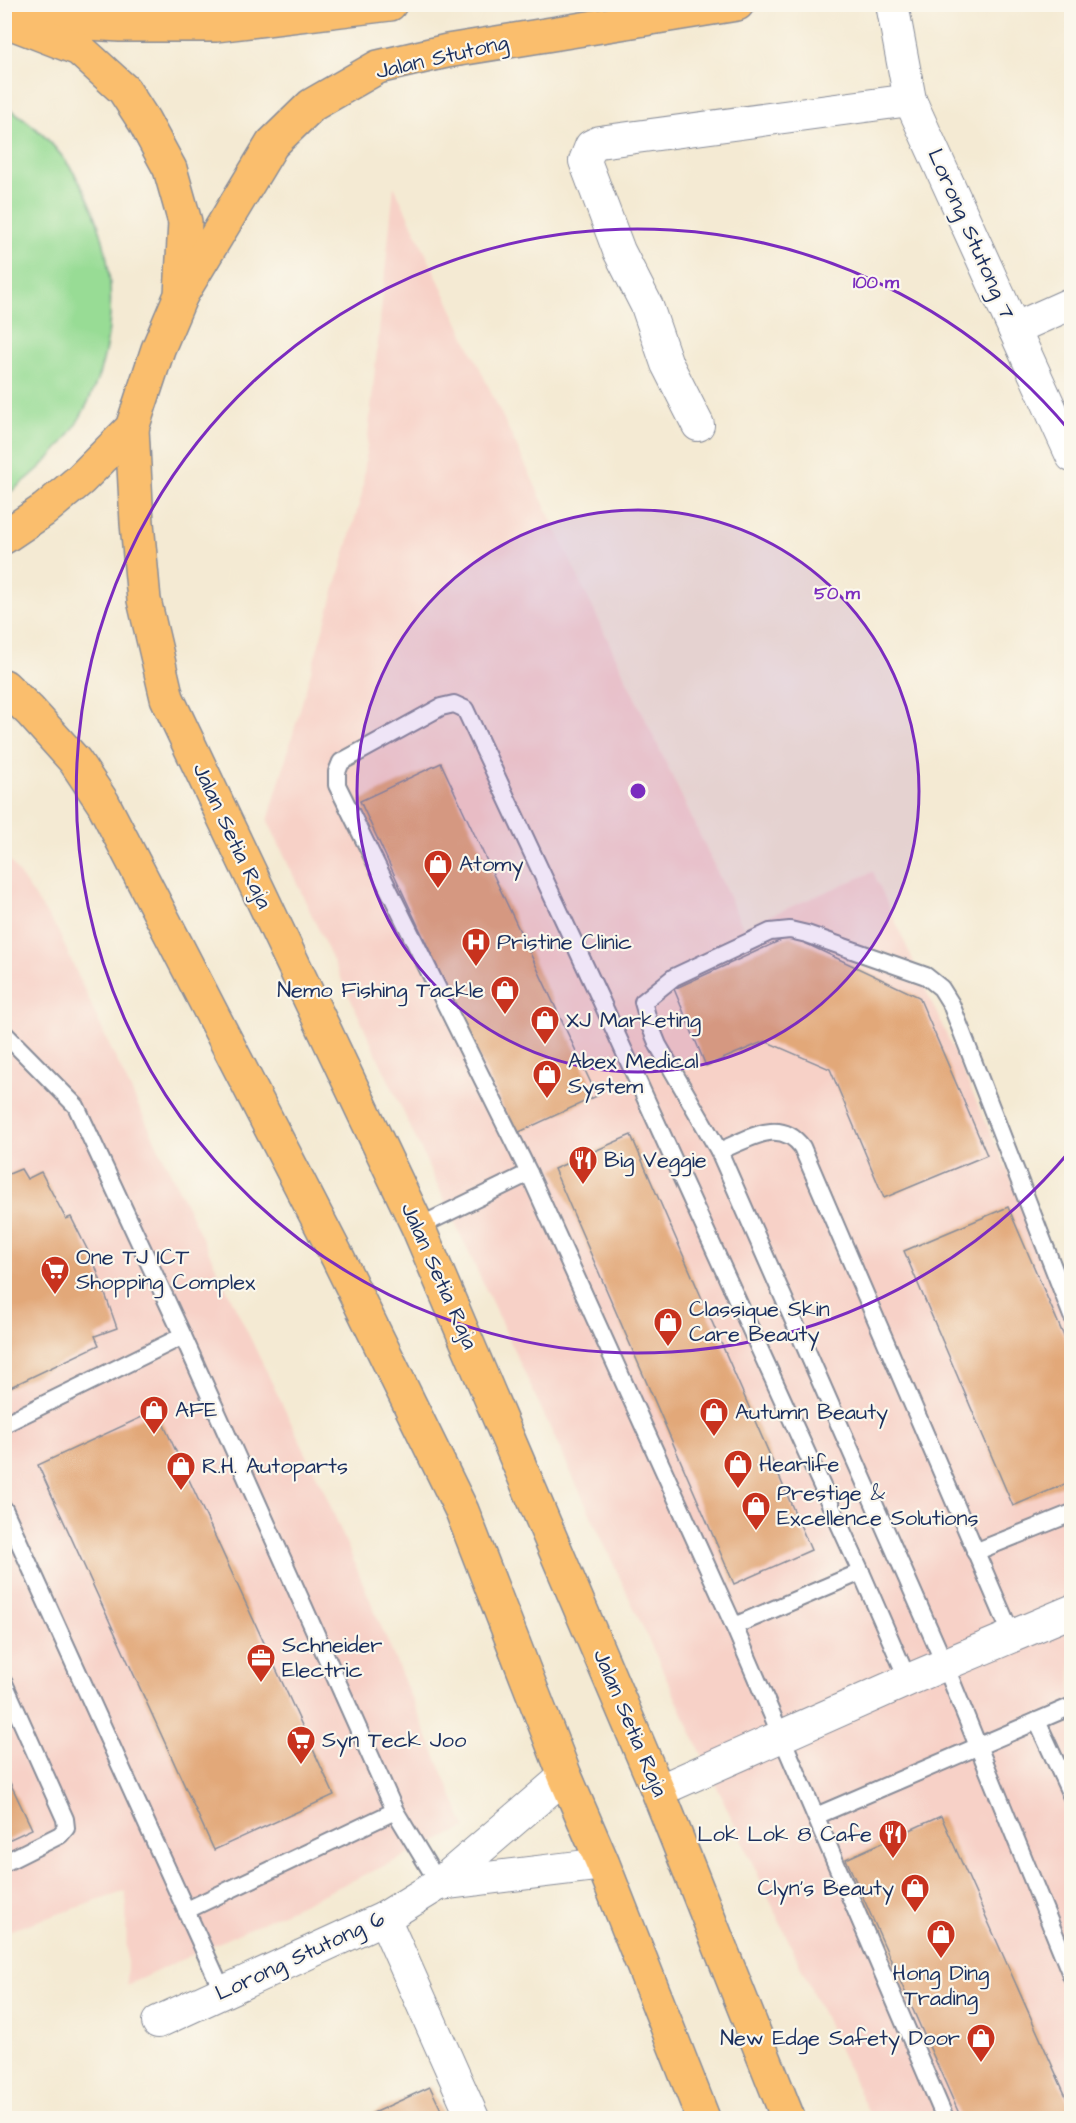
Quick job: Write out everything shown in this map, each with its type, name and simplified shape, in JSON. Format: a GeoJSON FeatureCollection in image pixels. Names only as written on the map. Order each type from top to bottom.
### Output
{"type":"FeatureCollection","features":[{"type":"Feature","properties":{"kind":"main road"},"geometry":{"type":"LineString","coordinates":[[4,18],[120,25],[216,25],[390,4]]}},
{"type":"Feature","properties":{"kind":"main road","name":"Jalan Stutong"},"geometry":{"type":"LineString","coordinates":[[181,295],[272,144],[312,105],[378,67],[447,51],[737,4]]}},
{"type":"Feature","properties":{"kind":"main road"},"geometry":{"type":"LineString","coordinates":[[4,18],[79,49],[124,90],[171,169],[185,222],[181,295],[158,350],[132,428],[80,480],[44,510],[4,537]]}},
{"type":"Feature","properties":{"kind":"main road","name":"Jalan Setia Raja"},"geometry":{"type":"LineString","coordinates":[[132,428],[136,523],[144,600],[167,698],[418,1227],[658,1791],[789,2118]]}},
{"type":"Feature","properties":{"kind":"main road"},"geometry":{"type":"LineString","coordinates":[[4,686],[75,761],[103,803],[338,1258],[462,1511],[565,1776],[603,1864],[703,2118]]}},
{"type":"Feature","properties":{"kind":"street","name":"Lorong Stutong 7"},"geometry":{"type":"LineString","coordinates":[[892,4],[910,100],[1071,456]]}},
{"type":"Feature","properties":{"kind":"street"},"geometry":{"type":"LineString","coordinates":[[698,426],[667,364],[647,306],[619,251],[585,161],[591,146],[599,142],[910,100]]}},
{"type":"Feature","properties":{"kind":"street"},"geometry":{"type":"LineString","coordinates":[[1014,329],[1071,303]]}},
{"type":"Feature","properties":{"kind":"street"},"geometry":{"type":"LineString","coordinates":[[658,1791],[908,1680],[1071,1611]]}},
{"type":"Feature","properties":{"kind":"street","name":"Lorong Stutong 6"},"geometry":{"type":"LineString","coordinates":[[158,2022],[384,1918],[439,1884],[565,1776]]}},
{"type":"Feature","properties":{"kind":"street","name":"Lorong Stutong 6"},"geometry":{"type":"LineString","coordinates":[[439,1884],[603,1864]]}},
{"type":"Feature","properties":{"kind":"street"},"geometry":{"type":"LineString","coordinates":[[384,1918],[473,2118]]}},
{"type":"Feature","properties":{"kind":"lane"},"geometry":{"type":"LineString","coordinates":[[908,1680],[599,996],[465,709],[454,704],[441,707],[341,762],[337,772],[337,785],[529,1173],[734,1626],[945,2118]]}},
{"type":"Feature","properties":{"kind":"lane"},"geometry":{"type":"LineString","coordinates":[[1071,1316],[951,1004],[941,988],[926,976],[790,930],[770,932],[674,977],[643,1002],[648,1023],[658,1045],[720,1151],[945,1665],[1071,1977]]}},
{"type":"Feature","properties":{"kind":"lane"},"geometry":{"type":"LineString","coordinates":[[4,1033],[76,1106],[183,1336],[395,1812],[439,1884]]}},
{"type":"Feature","properties":{"kind":"lane"},"geometry":{"type":"LineString","coordinates":[[720,1151],[777,1130],[787,1132],[796,1138],[802,1147],[1011,1636]]}},
{"type":"Feature","properties":{"kind":"lane"},"geometry":{"type":"LineString","coordinates":[[418,1227],[529,1173]]}},
{"type":"Feature","properties":{"kind":"lane"},"geometry":{"type":"LineString","coordinates":[[4,1424],[183,1336]]}},
{"type":"Feature","properties":{"kind":"lane"},"geometry":{"type":"LineString","coordinates":[[4,1509],[223,1992]]}},
{"type":"Feature","properties":{"kind":"lane"},"geometry":{"type":"LineString","coordinates":[[975,1552],[1071,1514]]}},
{"type":"Feature","properties":{"kind":"lane"},"geometry":{"type":"LineString","coordinates":[[734,1626],[861,1572]]}},
{"type":"Feature","properties":{"kind":"lane"},"geometry":{"type":"LineString","coordinates":[[4,1683],[65,1819],[66,1828],[60,1835],[4,1863]]}},
{"type":"Feature","properties":{"kind":"lane"},"geometry":{"type":"LineString","coordinates":[[816,1816],[1071,1706]]}},
{"type":"Feature","properties":{"kind":"lane"},"geometry":{"type":"LineString","coordinates":[[1037,1721],[1071,1797]]}},
{"type":"Feature","properties":{"kind":"lane"},"geometry":{"type":"LineString","coordinates":[[187,1910],[395,1812]]}},
{"type":"Feature","properties":{"kind":"shaded area"},"geometry":{"type":"Polygon","coordinates":[[[394,186],[743,927],[873,872],[1071,1311],[1071,2118],[871,2118],[268,821],[362,494],[394,186]]]}},
{"type":"Feature","properties":{"kind":"shaded area"},"geometry":{"type":"Polygon","coordinates":[[[4,852],[58,931],[111,1049],[325,1493],[466,1828],[127,1985],[126,1891],[5,1932],[4,852]]]}},
{"type":"Feature","properties":{"kind":"green space"},"geometry":{"type":"Polygon","coordinates":[[[5,106],[41,133],[69,166],[90,203],[104,244],[110,287],[109,330],[99,373],[82,414],[67,438],[48,460],[5,496],[5,106]]]}},
{"type":"Feature","properties":{"kind":"building"},"geometry":{"type":"Polygon","coordinates":[[[441,763],[597,1096],[515,1134],[360,801],[441,763]]]}},
{"type":"Feature","properties":{"kind":"building"},"geometry":{"type":"Polygon","coordinates":[[[790,936],[919,997],[987,1155],[884,1198],[830,1069],[765,1041],[706,1066],[674,989],[790,936]]]}},
{"type":"Feature","properties":{"kind":"building"},"geometry":{"type":"Polygon","coordinates":[[[631,1135],[811,1550],[734,1584],[554,1169],[631,1135]]]}},
{"type":"Feature","properties":{"kind":"building","name":"One TJ ICT Shopping Complex"},"geometry":{"type":"Polygon","coordinates":[[[21,1169],[27,1179],[41,1172],[66,1219],[71,1217],[95,1265],[117,1328],[95,1336],[99,1345],[4,1390],[4,1176],[21,1169]]]}},
{"type":"Feature","properties":{"kind":"building"},"geometry":{"type":"Polygon","coordinates":[[[1008,1207],[1072,1355],[1072,1481],[1013,1506],[904,1251],[1008,1207]]]}},
{"type":"Feature","properties":{"kind":"building"},"geometry":{"type":"Polygon","coordinates":[[[157,1410],[334,1795],[214,1850],[38,1465],[157,1410]]]}},
{"type":"Feature","properties":{"kind":"building"},"geometry":{"type":"Polygon","coordinates":[[[4,1770],[32,1829],[4,1842],[4,1770]]]}},
{"type":"Feature","properties":{"kind":"building"},"geometry":{"type":"Polygon","coordinates":[[[941,1816],[1072,2110],[1072,2118],[961,2118],[846,1859],[941,1816]]]}},
{"type":"Feature","properties":{"kind":"building"},"geometry":{"type":"Polygon","coordinates":[[[430,2087],[445,2118],[362,2118],[430,2087]]]}},
{"type":"Feature","properties":{"kind":"place","name":"Atomy"},"geometry":{"type":"Point","coordinates":[438,890]}},
{"type":"Feature","properties":{"kind":"place","name":"Pristine Clinic"},"geometry":{"type":"Point","coordinates":[476,968]}},
{"type":"Feature","properties":{"kind":"place","name":"Nemo Fishing Tackle"},"geometry":{"type":"Point","coordinates":[505,1016]}},
{"type":"Feature","properties":{"kind":"place","name":"XJ Marketing"},"geometry":{"type":"Point","coordinates":[545,1046]}},
{"type":"Feature","properties":{"kind":"place","name":"Abex Medical System"},"geometry":{"type":"Point","coordinates":[547,1100]}},
{"type":"Feature","properties":{"kind":"place","name":"Big Veggie"},"geometry":{"type":"Point","coordinates":[583,1186]}},
{"type":"Feature","properties":{"kind":"place","name":"One TJ ICT Shopping Complex"},"geometry":{"type":"Point","coordinates":[55,1296]}},
{"type":"Feature","properties":{"kind":"place","name":"Classique Skin Care Beauty"},"geometry":{"type":"Point","coordinates":[668,1348]}},
{"type":"Feature","properties":{"kind":"place","name":"AFE"},"geometry":{"type":"Point","coordinates":[154,1436]}},
{"type":"Feature","properties":{"kind":"place","name":"Autumn Beauty"},"geometry":{"type":"Point","coordinates":[714,1438]}},
{"type":"Feature","properties":{"kind":"place","name":"Hearlife"},"geometry":{"type":"Point","coordinates":[738,1490]}},
{"type":"Feature","properties":{"kind":"place","name":"R.H. Autoparts"},"geometry":{"type":"Point","coordinates":[181,1492]}},
{"type":"Feature","properties":{"kind":"place","name":"Prestige & Excellence Solutions"},"geometry":{"type":"Point","coordinates":[756,1532]}},
{"type":"Feature","properties":{"kind":"place","name":"Schneider Electric"},"geometry":{"type":"Point","coordinates":[261,1684]}},
{"type":"Feature","properties":{"kind":"place","name":"Syn Teck Joo"},"geometry":{"type":"Point","coordinates":[301,1766]}},
{"type":"Feature","properties":{"kind":"place","name":"Lok Lok 8 Cafe"},"geometry":{"type":"Point","coordinates":[893,1860]}},
{"type":"Feature","properties":{"kind":"place","name":"Clyn's Beauty"},"geometry":{"type":"Point","coordinates":[915,1914]}},
{"type":"Feature","properties":{"kind":"place","name":"Hong Ding Trading"},"geometry":{"type":"Point","coordinates":[941,1960]}},
{"type":"Feature","properties":{"kind":"place","name":"New Edge Safety Door"},"geometry":{"type":"Point","coordinates":[981,2064]}}]}
